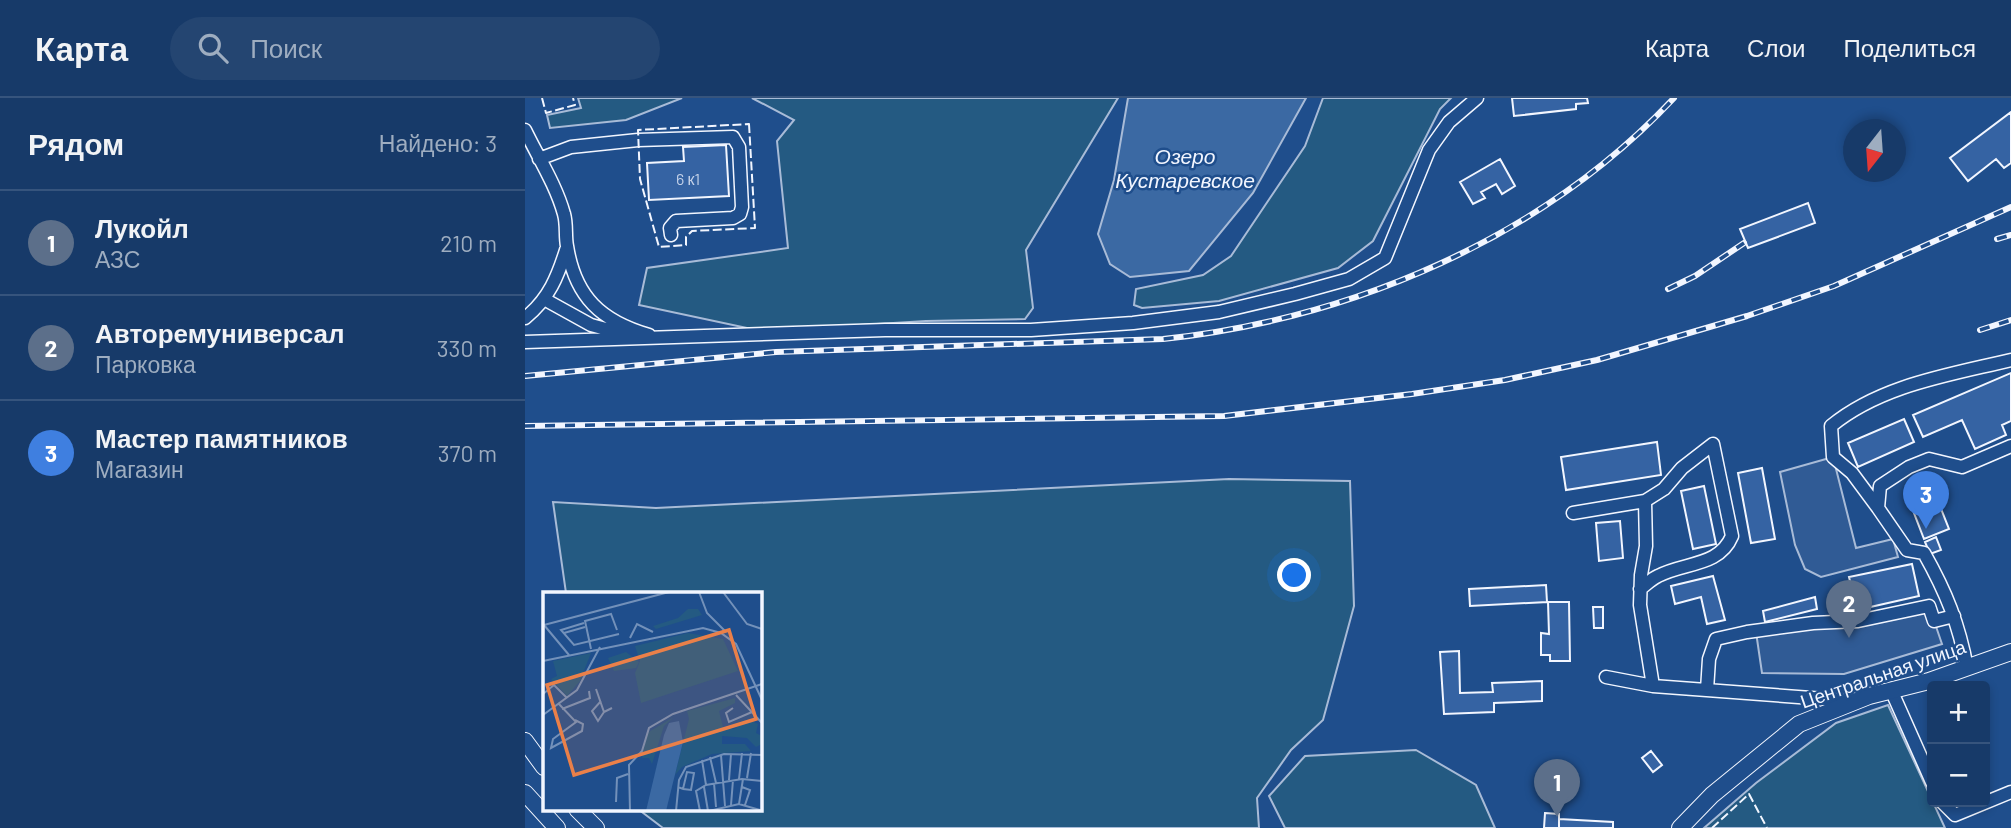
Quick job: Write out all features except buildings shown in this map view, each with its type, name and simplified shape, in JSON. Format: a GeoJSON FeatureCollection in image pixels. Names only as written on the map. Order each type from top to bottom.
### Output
{"type":"FeatureCollection","features":[{"type":"Feature","properties":{"kind":"main road","name":"Центральная улица"},"geometry":{"type":"LineString","coordinates":[[1680,828],[1712,795],[1799,724],[1856,701],[1892,692],[2011,652]]}},
{"type":"Feature","properties":{"kind":"main road"},"geometry":{"type":"LineString","coordinates":[[525,741],[543,766]]}},
{"type":"Feature","properties":{"kind":"main road"},"geometry":{"type":"LineString","coordinates":[[525,793],[556,827]]}},
{"type":"Feature","properties":{"kind":"main road"},"geometry":{"type":"LineString","coordinates":[[578,810],[596,828]]}},
{"type":"Feature","properties":{"kind":"street"},"geometry":{"type":"LineString","coordinates":[[525,342],[885,330],[1031,330],[1133,323],[1219,312],[1295,295],[1349,279],[1385,258],[1429,150],[1449,122],[1477,98]]}},
{"type":"Feature","properties":{"kind":"street"},"geometry":{"type":"LineString","coordinates":[[525,130],[565,215],[567,247],[574,278],[591,304],[611,321],[663,339]]}},
{"type":"Feature","properties":{"kind":"street"},"geometry":{"type":"LineString","coordinates":[[539,159],[571,147],[638,140],[733,137],[739,147],[742,207],[740,214],[733,218],[676,221],[670,228],[671,236]]}},
{"type":"Feature","properties":{"kind":"street"},"geometry":{"type":"LineString","coordinates":[[525,318],[536,309],[556,283],[567,247]]}},
{"type":"Feature","properties":{"kind":"street"},"geometry":{"type":"LineString","coordinates":[[544,299],[591,325],[633,336],[663,339]]}},
{"type":"Feature","properties":{"kind":"street"},"geometry":{"type":"LineString","coordinates":[[1967,668],[1961,636],[1945,591],[1924,553],[1907,550],[1852,473],[1833,457],[1831,426],[1851,409],[1912,384],[2011,360]]}},
{"type":"Feature","properties":{"kind":"street"},"geometry":{"type":"LineString","coordinates":[[1573,513],[1645,501],[1664,489],[1682,468],[1713,444],[1732,536],[1727,548],[1712,559],[1655,576],[1640,589]]}},
{"type":"Feature","properties":{"kind":"street"},"geometry":{"type":"LineString","coordinates":[[1878,508],[1880,486],[1909,467],[1929,459],[1962,467],[2011,446]]}},
{"type":"Feature","properties":{"kind":"street"},"geometry":{"type":"LineString","coordinates":[[1645,501],[1646,546],[1640,605],[1653,686]]}},
{"type":"Feature","properties":{"kind":"street"},"geometry":{"type":"LineString","coordinates":[[1707,690],[1709,659],[1716,639],[1774,628],[1858,621],[1929,606],[1934,621],[1954,616]]}},
{"type":"Feature","properties":{"kind":"street"},"geometry":{"type":"LineString","coordinates":[[1605,677],[1653,686],[1856,701]]}},
{"type":"Feature","properties":{"kind":"street"},"geometry":{"type":"LineString","coordinates":[[1892,692],[1927,771]]}},
{"type":"Feature","properties":{"kind":"street"},"geometry":{"type":"LineString","coordinates":[[1990,801],[2011,792]]}},
{"type":"Feature","properties":{"kind":"street"},"geometry":{"type":"LineString","coordinates":[[1947,807],[1955,816],[1976,807]]}},
{"type":"Feature","properties":{"kind":"shaded area"},"geometry":{"type":"Polygon","coordinates":[[[578,98],[682,98],[626,120],[550,128],[547,115],[581,108],[578,98]]]}},
{"type":"Feature","properties":{"kind":"shaded area"},"geometry":{"type":"Polygon","coordinates":[[[752,98],[1118,98],[1026,250],[1033,308],[1025,319],[926,321],[761,331],[639,305],[647,268],[788,248],[777,141],[794,120],[752,98]]]}},
{"type":"Feature","properties":{"kind":"shaded area"},"geometry":{"type":"Polygon","coordinates":[[[1323,98],[1451,98],[1440,109],[1373,241],[1338,268],[1219,301],[1142,308],[1134,305],[1136,289],[1203,275],[1231,256],[1305,146],[1323,98]]]}},
{"type":"Feature","properties":{"kind":"shaded area"},"geometry":{"type":"Polygon","coordinates":[[[1833,457],[1856,548],[1893,539],[1898,557],[1821,577],[1805,569],[1795,545],[1780,472],[1833,457]]]}},
{"type":"Feature","properties":{"kind":"shaded area"},"geometry":{"type":"Polygon","coordinates":[[[1229,479],[1350,481],[1354,606],[1323,720],[1291,750],[1257,798],[1259,828],[663,828],[639,810],[761,810],[761,592],[566,592],[553,502],[656,508],[1229,479]]]}},
{"type":"Feature","properties":{"kind":"shaded area"},"geometry":{"type":"Polygon","coordinates":[[[1929,606],[1942,644],[1844,674],[1762,673],[1756,632],[1929,606]]]}},
{"type":"Feature","properties":{"kind":"shaded area"},"geometry":{"type":"Polygon","coordinates":[[[1888,705],[1927,789],[1927,807],[1935,807],[1945,828],[1704,828],[1756,783],[1836,723],[1888,705]]]}},
{"type":"Feature","properties":{"kind":"shaded area"},"geometry":{"type":"Polygon","coordinates":[[[1416,750],[1476,785],[1495,828],[1285,828],[1269,796],[1305,756],[1416,750]]]}},
{"type":"Feature","properties":{"kind":"water","name":"Озеро Кустаревское"},"geometry":{"type":"Polygon","coordinates":[[[1128,98],[1306,98],[1253,193],[1189,271],[1130,277],[1110,264],[1098,234],[1114,180],[1128,98]]]}},
{"type":"Feature","properties":{"kind":"railway"},"geometry":{"type":"LineString","coordinates":[[525,376],[776,352],[1163,339],[1234,329],[1304,313],[1373,291],[1440,264],[1505,231],[1565,192],[1622,148],[1674,98]]}},
{"type":"Feature","properties":{"kind":"railway"},"geometry":{"type":"LineString","coordinates":[[525,426],[1224,416],[1412,394],[1505,380],[1597,360],[1747,316],[1834,286],[2011,207]]}},
{"type":"Feature","properties":{"kind":"railway"},"geometry":{"type":"LineString","coordinates":[[1997,239],[2011,235]]}},
{"type":"Feature","properties":{"kind":"railway"},"geometry":{"type":"LineString","coordinates":[[1668,289],[1695,276],[1744,243]]}},
{"type":"Feature","properties":{"kind":"railway"},"geometry":{"type":"LineString","coordinates":[[1980,330],[2011,320]]}},
{"type":"Feature","properties":{"kind":"fence"},"geometry":{"type":"LineString","coordinates":[[542,98],[546,113],[575,105],[573,98]]}},
{"type":"Feature","properties":{"kind":"fence"},"geometry":{"type":"LineString","coordinates":[[749,124],[755,228],[692,231],[686,237],[686,245],[659,247],[640,179],[638,130],[749,124]]}},
{"type":"Feature","properties":{"kind":"fence"},"geometry":{"type":"LineString","coordinates":[[1712,828],[1749,794],[1767,828]]}},
{"type":"Feature","properties":{"kind":"place","name":"Мастер памятников"},"geometry":{"type":"Point","coordinates":[1926,529]}},
{"type":"Feature","properties":{"kind":"place","name":"Авторемуниверсал"},"geometry":{"type":"Point","coordinates":[1849,638]}},
{"type":"Feature","properties":{"kind":"place","name":"Лукойл"},"geometry":{"type":"Point","coordinates":[1557,817]}}]}
